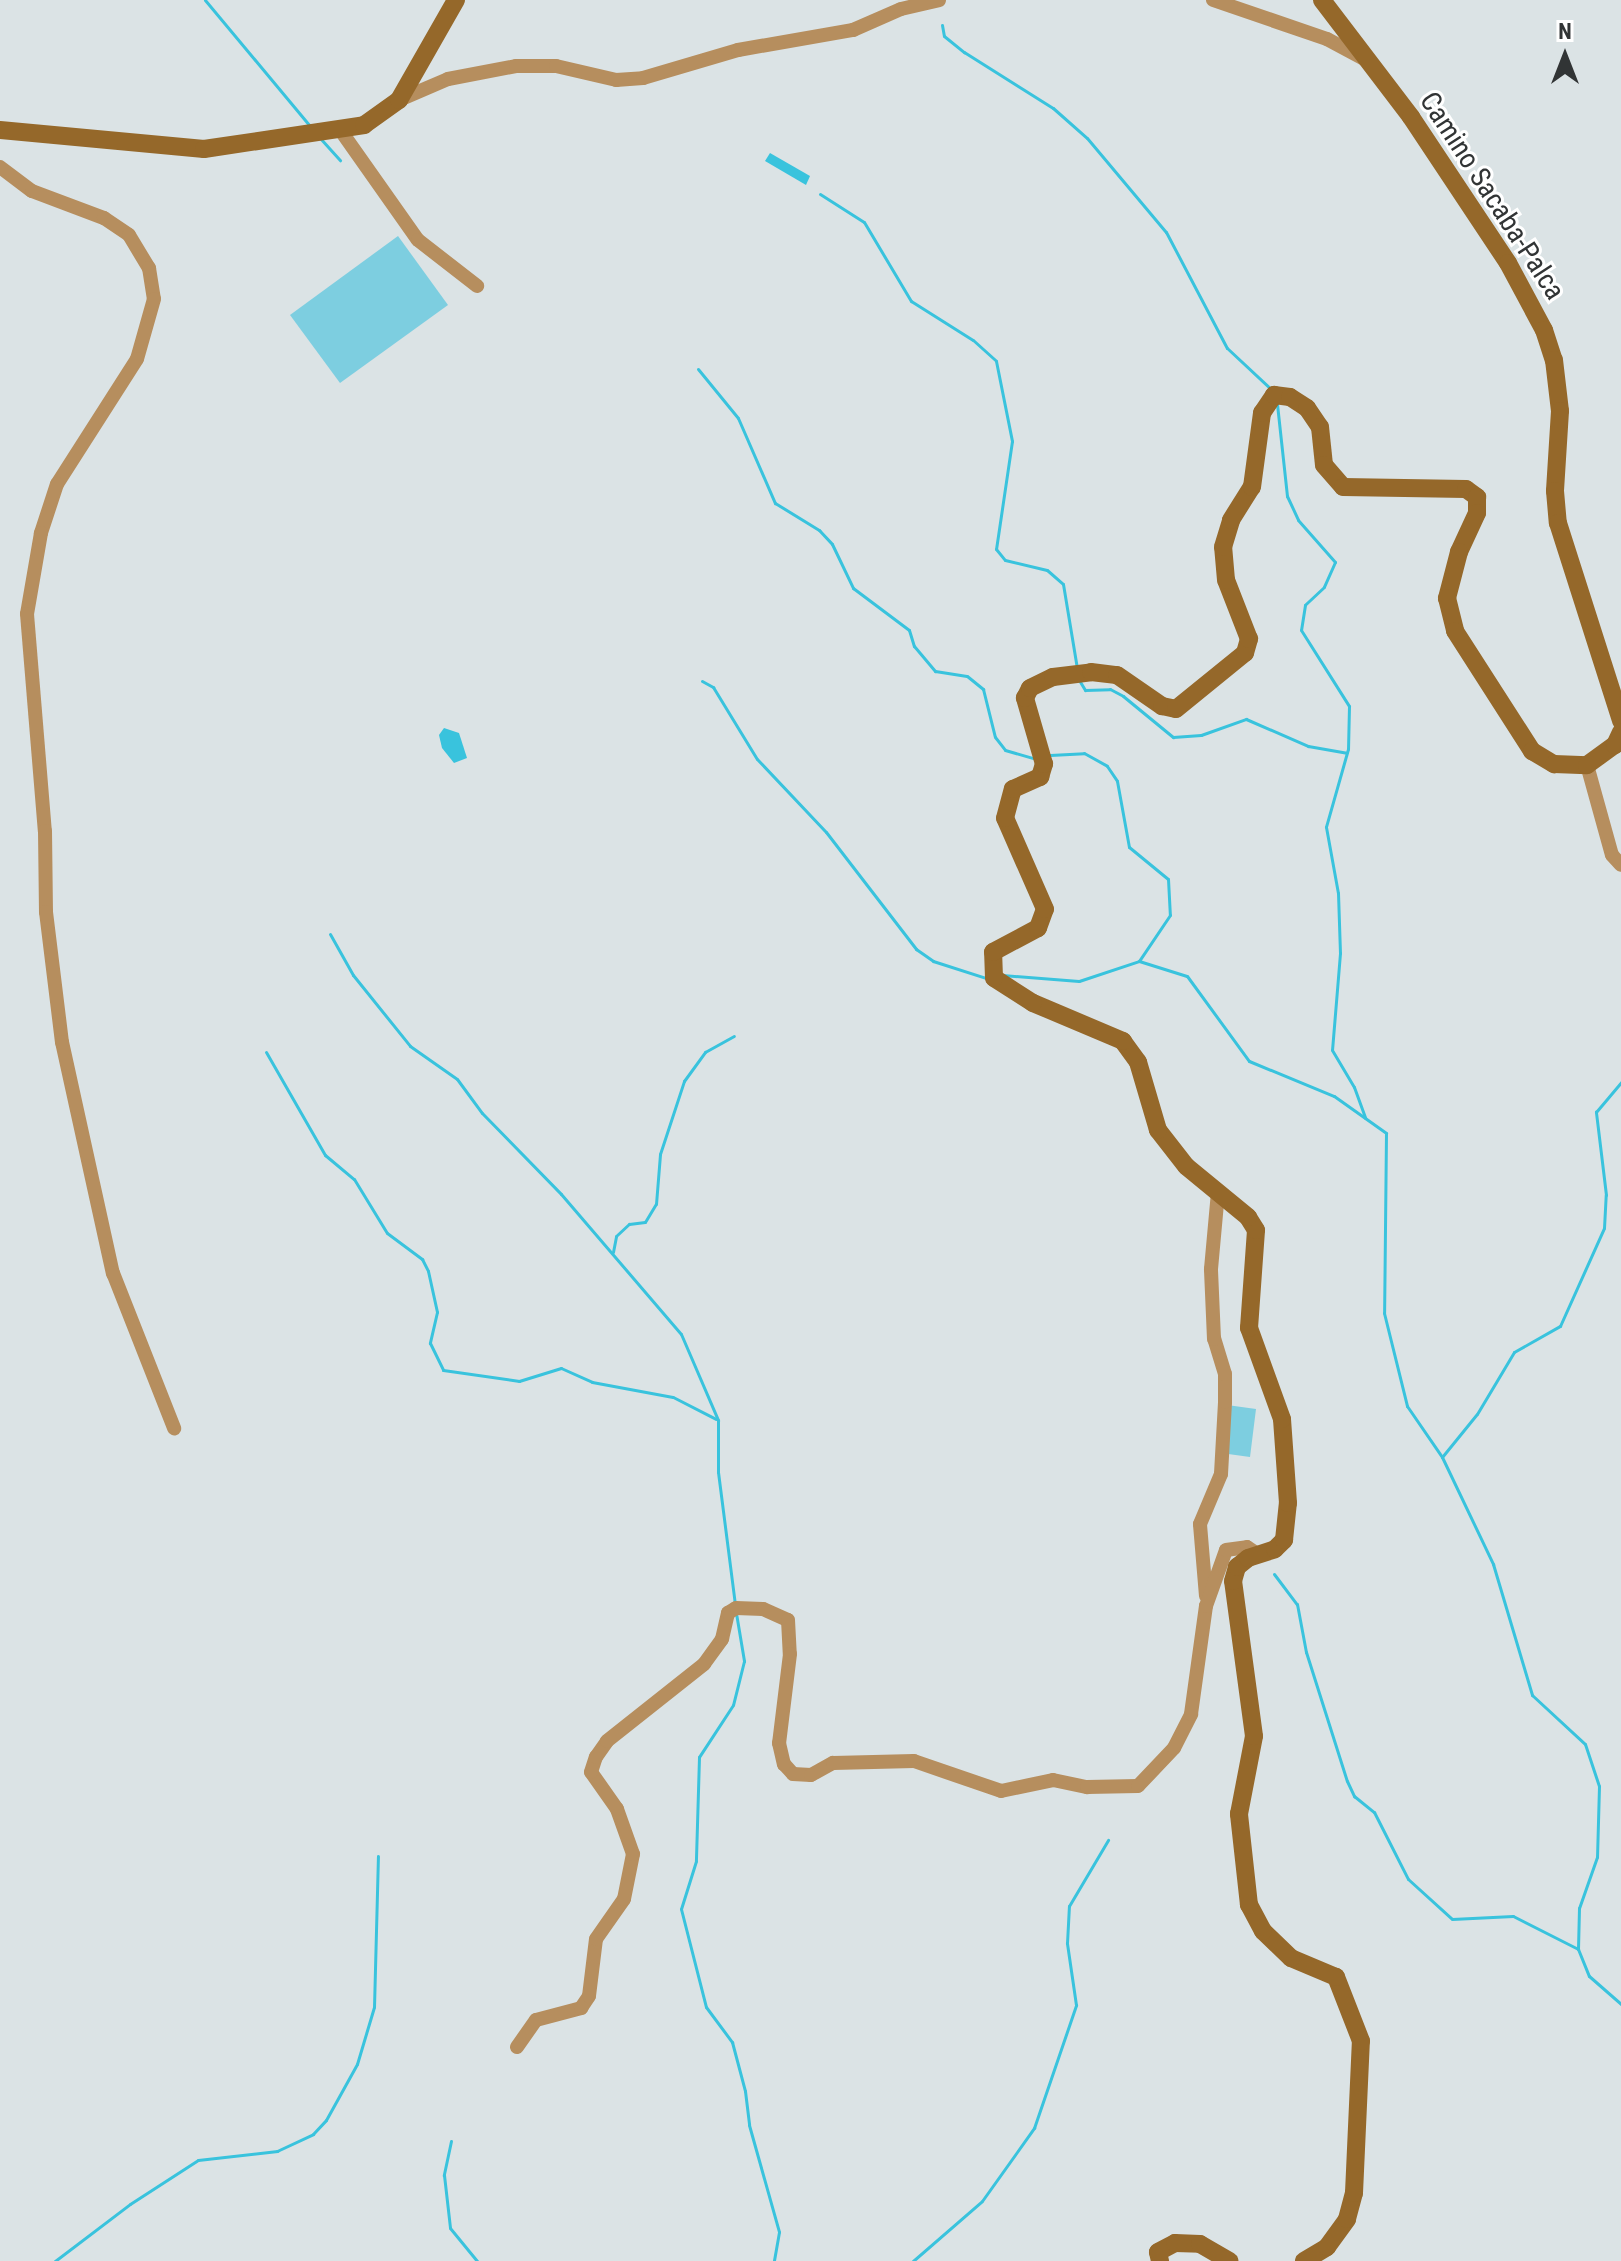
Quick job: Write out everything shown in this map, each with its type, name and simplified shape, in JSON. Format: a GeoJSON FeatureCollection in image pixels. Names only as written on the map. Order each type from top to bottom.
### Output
{"type":"FeatureCollection","features":[{"type":"Feature","properties":{"kind":"street"},"geometry":{"type":"LineString","coordinates":[[399,100],[456,0]]}},
{"type":"Feature","properties":{"kind":"street"},"geometry":{"type":"LineString","coordinates":[[0,130],[204,149],[341,131],[364,125],[399,100],[448,79],[516,66],[556,66],[616,80],[643,78],[738,50],[853,30],[901,9],[939,0]]}},
{"type":"Feature","properties":{"kind":"street"},"geometry":{"type":"LineString","coordinates":[[1213,0],[1327,39],[1366,60]]}},
{"type":"Feature","properties":{"kind":"street","name":"Camino Sacaba-Palca"},"geometry":{"type":"LineString","coordinates":[[1322,0],[1455,183],[1544,330],[1554,360],[1560,411],[1555,491],[1558,523],[1621,721]]}},
{"type":"Feature","properties":{"kind":"street"},"geometry":{"type":"LineString","coordinates":[[341,131],[418,240],[477,286]]}},
{"type":"Feature","properties":{"kind":"street"},"geometry":{"type":"LineString","coordinates":[[0,167],[32,191],[104,218],[129,235],[149,268],[154,299],[137,359],[57,484],[41,533],[27,614],[45,831],[46,912],[62,1042],[113,1273],[174,1428]]}},
{"type":"Feature","properties":{"kind":"street"},"geometry":{"type":"LineString","coordinates":[[1304,2261],[1333,2238],[1347,2219],[1354,2193],[1361,2041],[1336,1977],[1291,1958],[1263,1931],[1249,1905],[1239,1814],[1254,1736],[1233,1581],[1237,1567],[1284,1540],[1288,1503],[1282,1419],[1249,1328],[1256,1230],[1218,1192],[1186,1166],[1158,1130],[1138,1062],[1123,1041],[1033,1003],[994,978],[990,966],[993,952],[1038,928],[1045,909],[1005,818],[1013,789],[1040,777],[1044,764],[1025,698],[1030,688],[1078,672],[1117,675],[1162,706],[1176,709],[1245,653],[1249,639],[1226,580],[1223,547],[1231,520],[1252,487],[1264,402],[1274,395],[1290,397],[1307,408],[1320,427],[1324,465],[1332,480],[1343,487],[1466,489],[1477,497],[1477,513],[1459,552],[1447,598],[1455,631],[1532,751],[1554,764],[1587,765],[1615,745],[1621,732]]}},
{"type":"Feature","properties":{"kind":"street"},"geometry":{"type":"LineString","coordinates":[[1587,765],[1612,855],[1621,865]]}},
{"type":"Feature","properties":{"kind":"street"},"geometry":{"type":"LineString","coordinates":[[1206,1606],[1200,1524],[1221,1474],[1225,1402],[1225,1374],[1214,1339],[1211,1269],[1218,1192]]}},
{"type":"Feature","properties":{"kind":"street"},"geometry":{"type":"LineString","coordinates":[[517,2047],[536,2020],[581,2008],[589,1996],[596,1939],[624,1899],[633,1854],[617,1809],[591,1772],[596,1757],[607,1741],[704,1664],[722,1639],[722,1621],[736,1608],[777,1612],[788,1620],[790,1654],[779,1743],[784,1764],[793,1774],[811,1775],[833,1763],[914,1761],[1001,1791],[1053,1780],[1115,1788],[1147,1781],[1174,1748],[1191,1714],[1206,1606],[1226,1550],[1247,1547],[1259,1555]]}},
{"type":"Feature","properties":{"kind":"street"},"geometry":{"type":"LineString","coordinates":[[1160,2261],[1158,2252],[1175,2243],[1200,2244],[1230,2261]]}},
{"type":"Feature","properties":{"kind":"shaded area"},"geometry":{"type":"Polygon","coordinates":[[[770,153],[810,176],[806,185],[765,161],[770,153]]]}},
{"type":"Feature","properties":{"kind":"shaded area"},"geometry":{"type":"Polygon","coordinates":[[[398,236],[448,305],[340,383],[290,315],[398,236]]]}},
{"type":"Feature","properties":{"kind":"shaded area"},"geometry":{"type":"Polygon","coordinates":[[[444,728],[459,733],[467,758],[454,763],[442,748],[439,735],[444,728]]]}},
{"type":"Feature","properties":{"kind":"shaded area"},"geometry":{"type":"Polygon","coordinates":[[[1227,1405],[1256,1409],[1250,1457],[1221,1453],[1227,1405]]]}},
{"type":"Feature","properties":{"kind":"waterway"},"geometry":{"type":"LineString","coordinates":[[205,0],[310,126]]}},
{"type":"Feature","properties":{"kind":"waterway"},"geometry":{"type":"LineString","coordinates":[[942,25],[944,36],[964,52],[1053,108],[1087,138],[1166,232],[1227,348],[1272,390]]}},
{"type":"Feature","properties":{"kind":"waterway"},"geometry":{"type":"LineString","coordinates":[[320,138],[340,160]]}},
{"type":"Feature","properties":{"kind":"waterway"},"geometry":{"type":"LineString","coordinates":[[820,194],[864,222],[911,301],[973,340],[996,361],[1012,441],[996,549],[1005,560],[1047,570],[1063,584],[1077,669]]}},
{"type":"Feature","properties":{"kind":"waterway"},"geometry":{"type":"LineString","coordinates":[[698,369],[738,418],[775,503],[819,530],[832,544],[853,588],[909,630],[914,646],[935,671],[967,676],[983,689],[995,737],[1005,750],[1036,759]]}},
{"type":"Feature","properties":{"kind":"waterway"},"geometry":{"type":"LineString","coordinates":[[1277,404],[1287,496],[1298,520],[1335,562],[1324,587],[1305,605],[1301,630],[1349,706],[1348,749],[1326,827],[1338,893],[1340,953],[1332,1050],[1354,1087],[1365,1118]]}},
{"type":"Feature","properties":{"kind":"waterway"},"geometry":{"type":"LineString","coordinates":[[1079,680],[1085,690],[1110,689],[1123,696],[1173,737],[1201,735],[1246,719],[1308,746],[1346,753]]}},
{"type":"Feature","properties":{"kind":"waterway"},"geometry":{"type":"LineString","coordinates":[[702,681],[713,687],[757,759],[826,832],[916,949],[933,961],[986,978]]}},
{"type":"Feature","properties":{"kind":"waterway"},"geometry":{"type":"LineString","coordinates":[[1050,755],[1084,753],[1107,766],[1117,781],[1129,847],[1168,879],[1170,915],[1139,961]]}},
{"type":"Feature","properties":{"kind":"waterway"},"geometry":{"type":"LineString","coordinates":[[330,934],[353,975],[410,1046],[457,1079],[482,1113],[561,1194],[681,1334],[718,1420],[718,1472],[735,1605]]}},
{"type":"Feature","properties":{"kind":"waterway"},"geometry":{"type":"LineString","coordinates":[[1002,975],[1079,981],[1139,961],[1187,976],[1249,1061],[1334,1096],[1386,1133],[1384,1313],[1407,1406],[1442,1457],[1493,1564],[1532,1695],[1585,1744],[1599,1786],[1597,1857],[1579,1908],[1578,1949],[1589,1976],[1621,2004]]}},
{"type":"Feature","properties":{"kind":"waterway"},"geometry":{"type":"LineString","coordinates":[[613,1252],[616,1236],[629,1224],[645,1222],[656,1204],[660,1154],[684,1081],[705,1052],[734,1036]]}},
{"type":"Feature","properties":{"kind":"waterway"},"geometry":{"type":"LineString","coordinates":[[266,1052],[325,1155],[354,1179],[387,1233],[422,1259],[428,1271],[437,1312],[430,1343],[443,1370],[519,1381],[561,1368],[592,1382],[673,1397],[716,1419]]}},
{"type":"Feature","properties":{"kind":"waterway"},"geometry":{"type":"LineString","coordinates":[[1442,1457],[1477,1414],[1514,1352],[1560,1326],[1604,1228],[1606,1195],[1596,1112],[1621,1082]]}},
{"type":"Feature","properties":{"kind":"waterway"},"geometry":{"type":"LineString","coordinates":[[1274,1574],[1297,1604],[1306,1652],[1347,1781],[1354,1796],[1374,1812],[1408,1879],[1452,1919],[1513,1916],[1578,1949]]}},
{"type":"Feature","properties":{"kind":"waterway"},"geometry":{"type":"LineString","coordinates":[[736,1613],[744,1661],[733,1705],[699,1757],[696,1861],[681,1909],[706,2007],[732,2042],[745,2091],[749,2125],[779,2232],[774,2261]]}},
{"type":"Feature","properties":{"kind":"waterway"},"geometry":{"type":"LineString","coordinates":[[913,2261],[982,2201],[1034,2128],[1076,2005],[1067,1943],[1069,1906],[1108,1840]]}},
{"type":"Feature","properties":{"kind":"waterway"},"geometry":{"type":"LineString","coordinates":[[55,2261],[130,2204],[198,2160],[277,2151],[313,2134],[326,2120],[357,2064],[374,2007],[378,1856]]}},
{"type":"Feature","properties":{"kind":"waterway"},"geometry":{"type":"LineString","coordinates":[[451,2141],[444,2175],[450,2228],[477,2261]]}}]}
